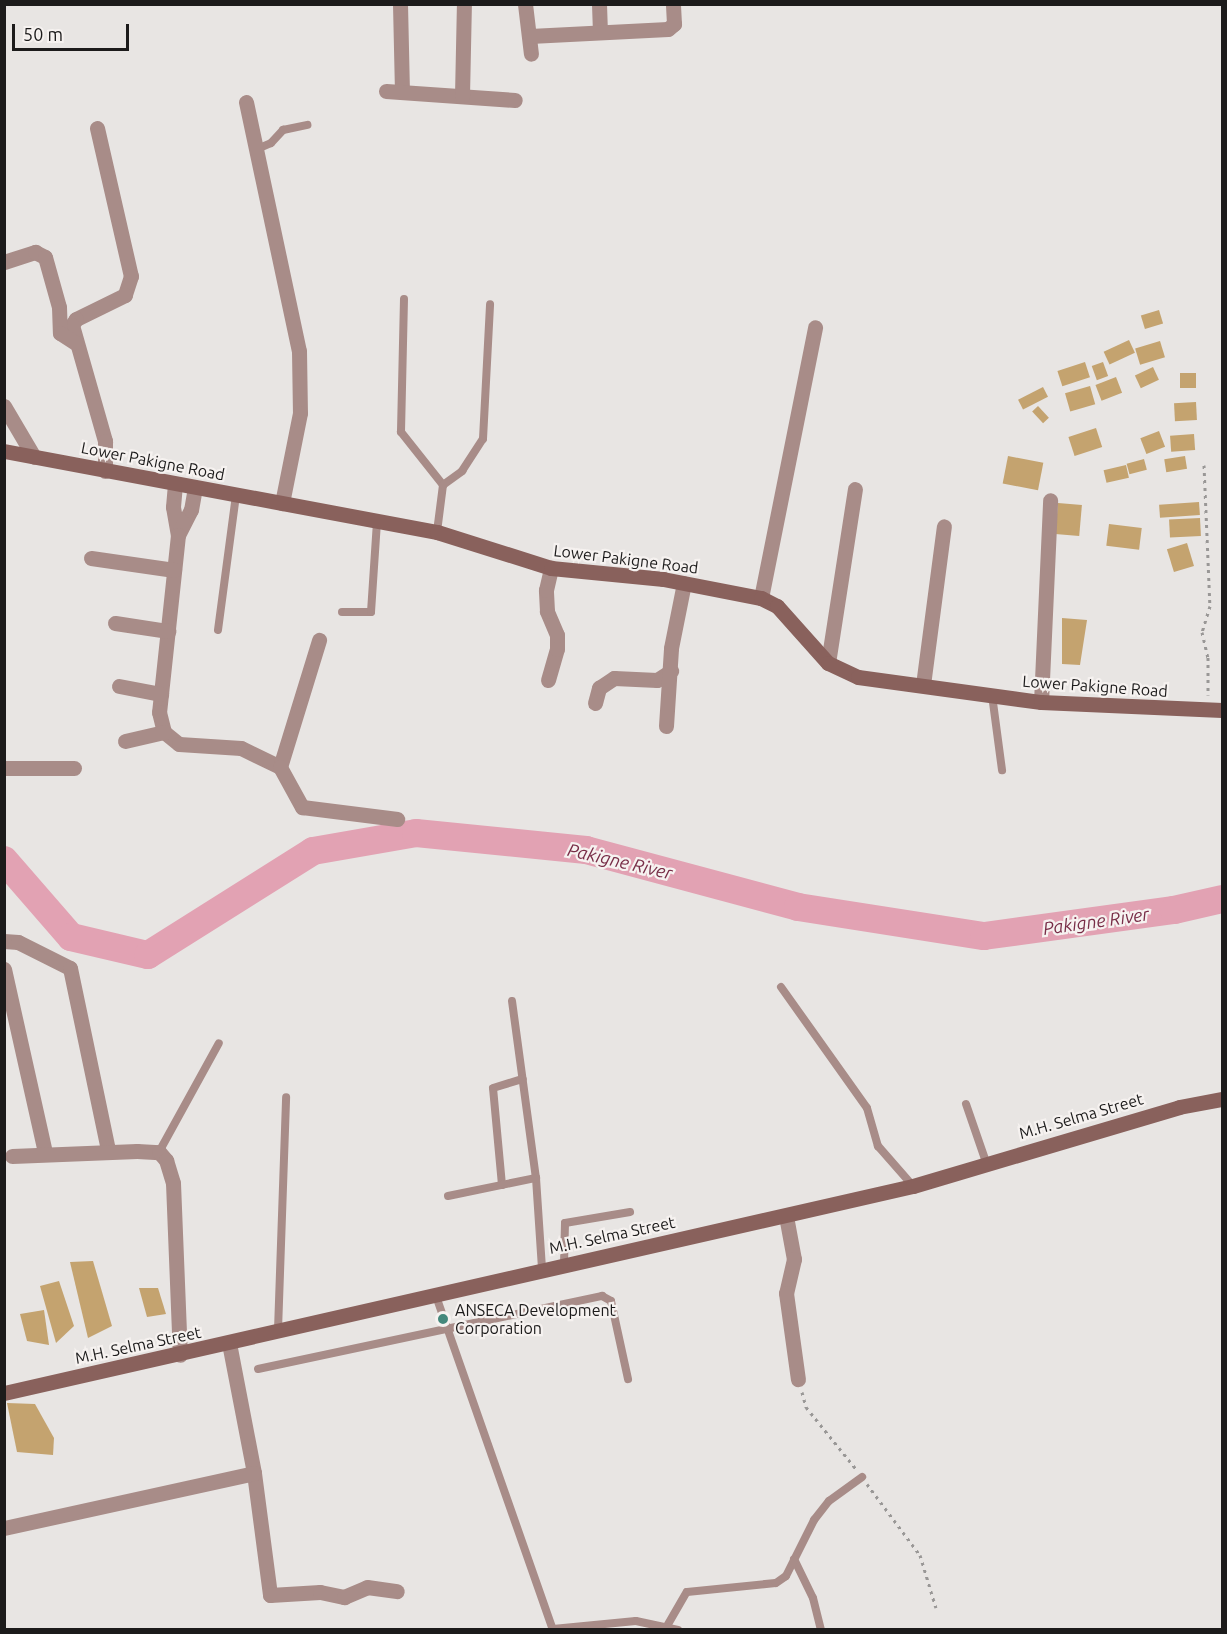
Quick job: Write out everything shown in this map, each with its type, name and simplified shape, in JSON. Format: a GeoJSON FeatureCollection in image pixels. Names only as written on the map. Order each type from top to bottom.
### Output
{"type":"FeatureCollection","features":[{"type":"Feature","properties":{"kind":"street"},"geometry":{"type":"LineString","coordinates":[[400,4],[402,89]]}},
{"type":"Feature","properties":{"kind":"street"},"geometry":{"type":"LineString","coordinates":[[462,96],[464,4]]}},
{"type":"Feature","properties":{"kind":"street"},"geometry":{"type":"LineString","coordinates":[[525,4],[531,54]]}},
{"type":"Feature","properties":{"kind":"street"},"geometry":{"type":"LineString","coordinates":[[599,4],[600,32]]}},
{"type":"Feature","properties":{"kind":"street"},"geometry":{"type":"LineString","coordinates":[[530,36],[670,28],[673,4]]}},
{"type":"Feature","properties":{"kind":"street"},"geometry":{"type":"LineString","coordinates":[[386,90],[402,89],[514,100]]}},
{"type":"Feature","properties":{"kind":"street"},"geometry":{"type":"LineString","coordinates":[[246,102],[299,351],[300,413],[282,503]]}},
{"type":"Feature","properties":{"kind":"street"},"geometry":{"type":"LineString","coordinates":[[97,128],[131,276],[124,295],[73,322],[74,342],[105,441],[105,471]]}},
{"type":"Feature","properties":{"kind":"street"},"geometry":{"type":"LineString","coordinates":[[4,262],[35,252],[45,257],[59,307],[60,333],[74,342]]}},
{"type":"Feature","properties":{"kind":"street"},"geometry":{"type":"LineString","coordinates":[[760,598],[815,327]]}},
{"type":"Feature","properties":{"kind":"street"},"geometry":{"type":"LineString","coordinates":[[4,406],[34,457]]}},
{"type":"Feature","properties":{"kind":"street","name":"Lower Pakigne Road"},"geometry":{"type":"LineString","coordinates":[[4,451],[437,532],[551,568],[684,584],[760,598],[777,606],[828,663],[854,676],[1041,702],[1216,711]]}},
{"type":"Feature","properties":{"kind":"street"},"geometry":{"type":"LineString","coordinates":[[175,484],[173,507],[178,535],[159,712],[164,732],[179,744],[241,747],[280,767],[302,807],[397,819]]}},
{"type":"Feature","properties":{"kind":"street"},"geometry":{"type":"LineString","coordinates":[[178,535],[190,510],[195,487]]}},
{"type":"Feature","properties":{"kind":"street"},"geometry":{"type":"LineString","coordinates":[[828,663],[855,489]]}},
{"type":"Feature","properties":{"kind":"street"},"geometry":{"type":"LineString","coordinates":[[1041,702],[1050,500]]}},
{"type":"Feature","properties":{"kind":"street"},"geometry":{"type":"LineString","coordinates":[[923,685],[944,526]]}},
{"type":"Feature","properties":{"kind":"street"},"geometry":{"type":"LineString","coordinates":[[91,558],[174,570]]}},
{"type":"Feature","properties":{"kind":"street"},"geometry":{"type":"LineString","coordinates":[[548,680],[557,635],[547,611],[546,590],[551,568]]}},
{"type":"Feature","properties":{"kind":"street"},"geometry":{"type":"LineString","coordinates":[[666,726],[671,648],[684,584]]}},
{"type":"Feature","properties":{"kind":"street"},"geometry":{"type":"LineString","coordinates":[[116,622],[168,631]]}},
{"type":"Feature","properties":{"kind":"street"},"geometry":{"type":"LineString","coordinates":[[280,767],[319,640]]}},
{"type":"Feature","properties":{"kind":"street"},"geometry":{"type":"LineString","coordinates":[[595,704],[599,688],[614,678],[657,680],[671,671]]}},
{"type":"Feature","properties":{"kind":"street"},"geometry":{"type":"LineString","coordinates":[[118,686],[161,694]]}},
{"type":"Feature","properties":{"kind":"street"},"geometry":{"type":"LineString","coordinates":[[125,741],[164,732]]}},
{"type":"Feature","properties":{"kind":"street"},"geometry":{"type":"LineString","coordinates":[[4,768],[74,768]]}},
{"type":"Feature","properties":{"kind":"street"},"geometry":{"type":"LineString","coordinates":[[4,941],[18,942],[70,968],[108,1150]]}},
{"type":"Feature","properties":{"kind":"street"},"geometry":{"type":"LineString","coordinates":[[4,969],[45,1154]]}},
{"type":"Feature","properties":{"kind":"street","name":"M.H. Selma Street"},"geometry":{"type":"LineString","coordinates":[[4,1393],[436,1296],[542,1268],[786,1216],[913,1186],[986,1162],[1179,1107],[1222,1099]]}},
{"type":"Feature","properties":{"kind":"street"},"geometry":{"type":"LineString","coordinates":[[12,1156],[108,1150],[159,1152],[171,1168],[173,1183],[180,1355]]}},
{"type":"Feature","properties":{"kind":"street"},"geometry":{"type":"LineString","coordinates":[[786,1216],[794,1259],[786,1293],[798,1379]]}},
{"type":"Feature","properties":{"kind":"street"},"geometry":{"type":"LineString","coordinates":[[229,1343],[254,1473],[270,1595],[320,1592],[344,1597],[367,1587],[397,1591]]}},
{"type":"Feature","properties":{"kind":"street"},"geometry":{"type":"LineString","coordinates":[[4,1528],[254,1473]]}},
{"type":"Feature","properties":{"kind":"lane"},"geometry":{"type":"LineString","coordinates":[[257,150],[272,143],[283,130],[307,125]]}},
{"type":"Feature","properties":{"kind":"lane"},"geometry":{"type":"LineString","coordinates":[[404,299],[401,432],[443,485],[437,532]]}},
{"type":"Feature","properties":{"kind":"lane"},"geometry":{"type":"LineString","coordinates":[[443,485],[462,471],[483,439],[490,304]]}},
{"type":"Feature","properties":{"kind":"lane"},"geometry":{"type":"LineString","coordinates":[[218,630],[236,495]]}},
{"type":"Feature","properties":{"kind":"lane"},"geometry":{"type":"LineString","coordinates":[[342,612],[371,612],[377,521]]}},
{"type":"Feature","properties":{"kind":"lane"},"geometry":{"type":"LineString","coordinates":[[992,695],[1002,770]]}},
{"type":"Feature","properties":{"kind":"lane"},"geometry":{"type":"LineString","coordinates":[[781,987],[867,1108],[878,1146],[913,1186]]}},
{"type":"Feature","properties":{"kind":"lane"},"geometry":{"type":"LineString","coordinates":[[512,1000],[536,1178],[542,1268]]}},
{"type":"Feature","properties":{"kind":"lane"},"geometry":{"type":"LineString","coordinates":[[159,1152],[219,1043]]}},
{"type":"Feature","properties":{"kind":"lane"},"geometry":{"type":"LineString","coordinates":[[502,1185],[493,1088],[523,1079]]}},
{"type":"Feature","properties":{"kind":"lane"},"geometry":{"type":"LineString","coordinates":[[278,1332],[286,1097]]}},
{"type":"Feature","properties":{"kind":"lane"},"geometry":{"type":"LineString","coordinates":[[966,1104],[986,1162]]}},
{"type":"Feature","properties":{"kind":"lane"},"geometry":{"type":"LineString","coordinates":[[448,1196],[536,1178]]}},
{"type":"Feature","properties":{"kind":"lane"},"geometry":{"type":"LineString","coordinates":[[564,1264],[566,1223],[630,1212]]}},
{"type":"Feature","properties":{"kind":"lane"},"geometry":{"type":"LineString","coordinates":[[436,1296],[553,1629],[636,1621],[678,1629]]}},
{"type":"Feature","properties":{"kind":"lane"},"geometry":{"type":"LineString","coordinates":[[258,1369],[447,1327],[606,1296],[610,1301],[628,1379]]}},
{"type":"Feature","properties":{"kind":"lane"},"geometry":{"type":"LineString","coordinates":[[667,1626],[687,1592],[776,1583],[786,1576],[819,1514],[862,1477]]}},
{"type":"Feature","properties":{"kind":"lane"},"geometry":{"type":"LineString","coordinates":[[794,1559],[813,1598],[821,1629]]}},
{"type":"Feature","properties":{"kind":"path"},"geometry":{"type":"LineString","coordinates":[[1204,465],[1210,606],[1202,632],[1216,711]]}},
{"type":"Feature","properties":{"kind":"path"},"geometry":{"type":"LineString","coordinates":[[798,1379],[806,1407],[920,1555],[936,1608]]}},
{"type":"Feature","properties":{"kind":"building"},"geometry":{"type":"Polygon","coordinates":[[[1159,310],[1163,323],[1145,329],[1141,316],[1159,310]]]}},
{"type":"Feature","properties":{"kind":"building"},"geometry":{"type":"Polygon","coordinates":[[[1129,340],[1135,353],[1110,365],[1104,352],[1129,340]]]}},
{"type":"Feature","properties":{"kind":"building"},"geometry":{"type":"Polygon","coordinates":[[[1160,341],[1165,357],[1140,365],[1135,349],[1160,341]]]}},
{"type":"Feature","properties":{"kind":"building"},"geometry":{"type":"Polygon","coordinates":[[[1085,362],[1090,377],[1062,386],[1057,371],[1085,362]]]}},
{"type":"Feature","properties":{"kind":"building"},"geometry":{"type":"Polygon","coordinates":[[[1103,362],[1108,376],[1097,380],[1092,366],[1103,362]]]}},
{"type":"Feature","properties":{"kind":"building"},"geometry":{"type":"Polygon","coordinates":[[[1153,367],[1159,380],[1141,388],[1135,375],[1153,367]]]}},
{"type":"Feature","properties":{"kind":"building"},"geometry":{"type":"Polygon","coordinates":[[[1180,373],[1196,373],[1196,388],[1180,388],[1180,373]]]}},
{"type":"Feature","properties":{"kind":"building"},"geometry":{"type":"Polygon","coordinates":[[[1116,377],[1122,393],[1102,401],[1095,385],[1116,377]]]}},
{"type":"Feature","properties":{"kind":"building"},"geometry":{"type":"Polygon","coordinates":[[[1090,386],[1095,404],[1070,411],[1065,393],[1090,386]]]}},
{"type":"Feature","properties":{"kind":"building"},"geometry":{"type":"Polygon","coordinates":[[[1043,387],[1048,397],[1023,410],[1018,400],[1043,387]]]}},
{"type":"Feature","properties":{"kind":"building"},"geometry":{"type":"Polygon","coordinates":[[[1196,402],[1197,420],[1175,421],[1174,403],[1196,402]]]}},
{"type":"Feature","properties":{"kind":"building"},"geometry":{"type":"Polygon","coordinates":[[[1038,406],[1049,418],[1043,423],[1032,411],[1038,406]]]}},
{"type":"Feature","properties":{"kind":"building"},"geometry":{"type":"Polygon","coordinates":[[[1096,428],[1102,447],[1075,456],[1068,437],[1096,428]]]}},
{"type":"Feature","properties":{"kind":"building"},"geometry":{"type":"Polygon","coordinates":[[[1159,431],[1165,447],[1146,454],[1140,438],[1159,431]]]}},
{"type":"Feature","properties":{"kind":"building"},"geometry":{"type":"Polygon","coordinates":[[[1194,434],[1195,450],[1171,452],[1170,436],[1194,434]]]}},
{"type":"Feature","properties":{"kind":"building"},"geometry":{"type":"Polygon","coordinates":[[[1008,456],[1043,463],[1038,490],[1003,483],[1008,456]]]}},
{"type":"Feature","properties":{"kind":"building"},"geometry":{"type":"Polygon","coordinates":[[[1185,456],[1187,469],[1166,472],[1164,459],[1185,456]]]}},
{"type":"Feature","properties":{"kind":"building"},"geometry":{"type":"Polygon","coordinates":[[[1144,459],[1147,470],[1129,474],[1127,464],[1144,459]]]}},
{"type":"Feature","properties":{"kind":"building"},"geometry":{"type":"Polygon","coordinates":[[[1126,465],[1129,478],[1107,483],[1104,470],[1126,465]]]}},
{"type":"Feature","properties":{"kind":"building"},"geometry":{"type":"Polygon","coordinates":[[[1199,502],[1200,515],[1160,518],[1159,505],[1199,502]]]}},
{"type":"Feature","properties":{"kind":"building"},"geometry":{"type":"Polygon","coordinates":[[[1058,503],[1082,505],[1079,536],[1055,534],[1058,503]]]}},
{"type":"Feature","properties":{"kind":"building"},"geometry":{"type":"Polygon","coordinates":[[[1200,518],[1201,536],[1170,538],[1169,520],[1200,518]]]}},
{"type":"Feature","properties":{"kind":"building"},"geometry":{"type":"Polygon","coordinates":[[[1109,524],[1142,528],[1139,550],[1106,546],[1109,524]]]}},
{"type":"Feature","properties":{"kind":"building"},"geometry":{"type":"Polygon","coordinates":[[[1187,543],[1194,566],[1174,572],[1167,549],[1187,543]]]}},
{"type":"Feature","properties":{"kind":"building"},"geometry":{"type":"Polygon","coordinates":[[[1062,618],[1087,620],[1080,665],[1062,664],[1062,618]]]}},
{"type":"Feature","properties":{"kind":"building"},"geometry":{"type":"Polygon","coordinates":[[[93,1261],[112,1326],[88,1338],[70,1262],[93,1261]]]}},
{"type":"Feature","properties":{"kind":"building"},"geometry":{"type":"Polygon","coordinates":[[[59,1281],[74,1326],[56,1343],[40,1286],[59,1281]]]}},
{"type":"Feature","properties":{"kind":"building"},"geometry":{"type":"Polygon","coordinates":[[[139,1288],[158,1288],[166,1314],[147,1317],[139,1288]]]}},
{"type":"Feature","properties":{"kind":"building"},"geometry":{"type":"Polygon","coordinates":[[[44,1310],[49,1345],[27,1341],[20,1314],[44,1310]]]}},
{"type":"Feature","properties":{"kind":"building"},"geometry":{"type":"Polygon","coordinates":[[[7,1403],[35,1404],[54,1438],[53,1455],[17,1452],[7,1403]]]}},
{"type":"Feature","properties":{"kind":"waterway","name":"Pakigne River"},"geometry":{"type":"LineString","coordinates":[[4,860],[71,937],[148,955],[313,851],[416,833],[586,850],[798,907],[984,936],[1174,910],[1222,899]]}},
{"type":"Feature","properties":{"kind":"place","name":"ANSECA Development Corporation"},"geometry":{"type":"Point","coordinates":[443,1319]}}]}
